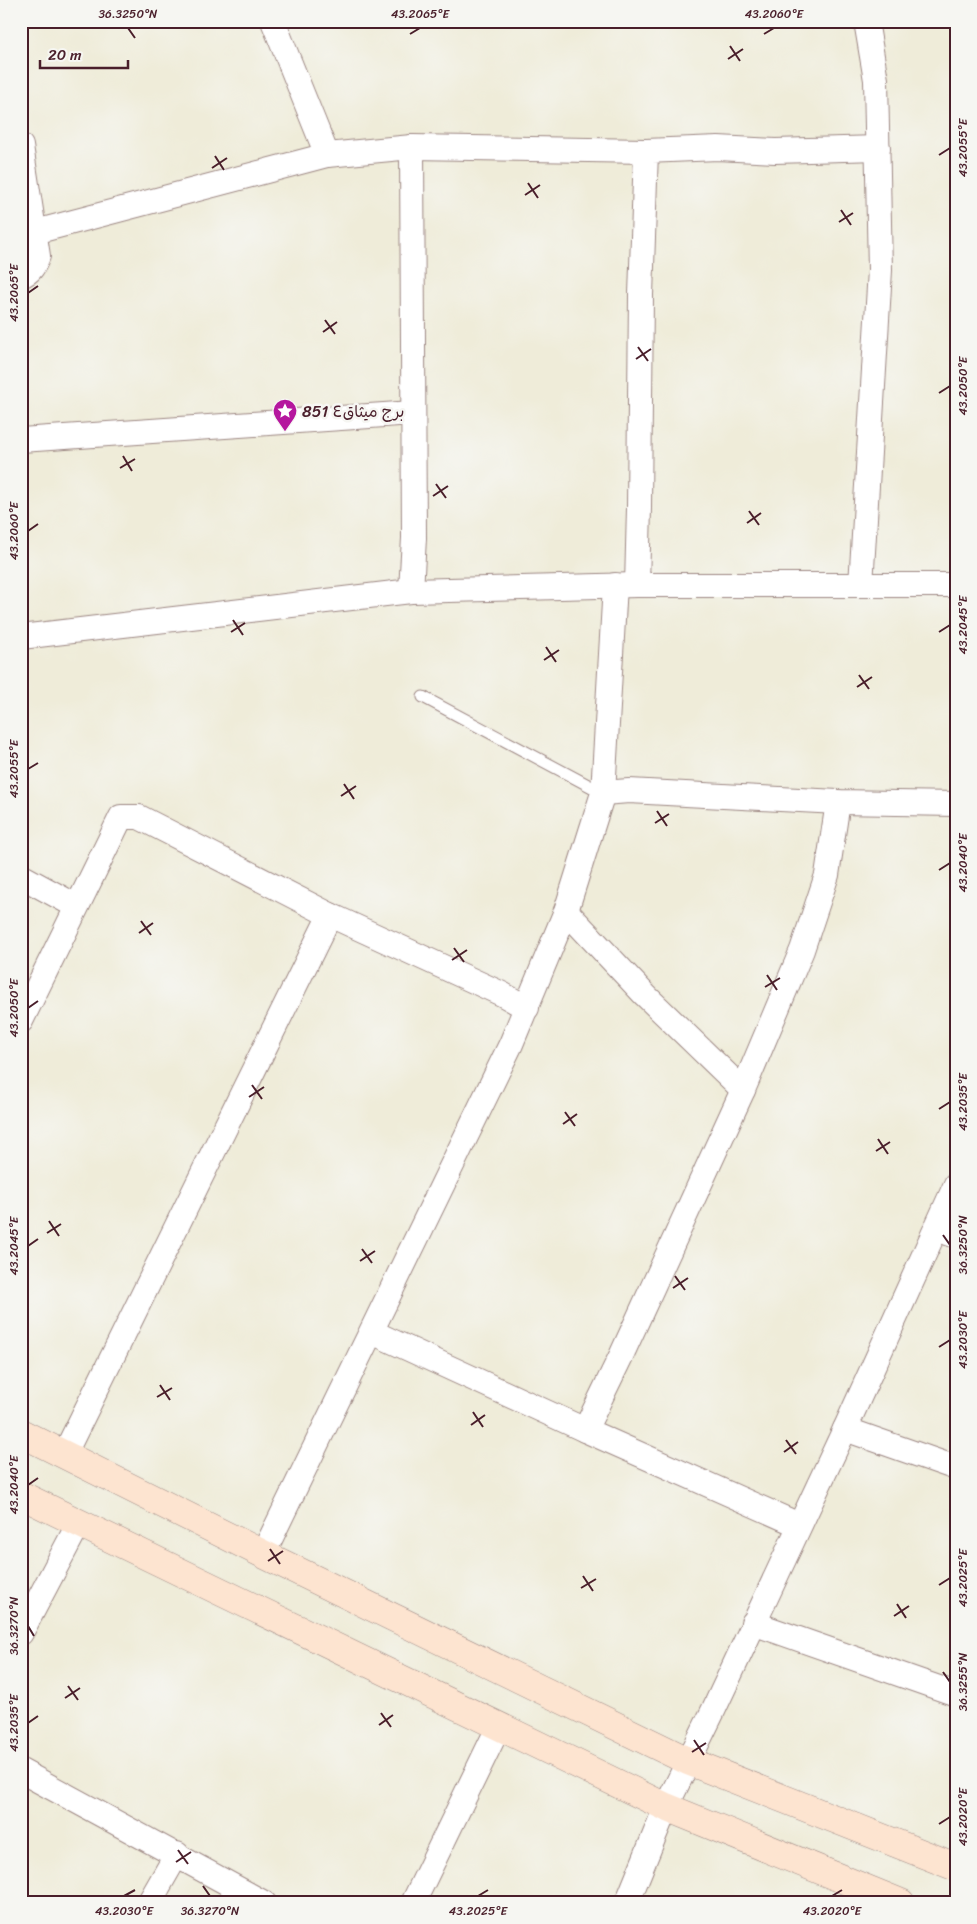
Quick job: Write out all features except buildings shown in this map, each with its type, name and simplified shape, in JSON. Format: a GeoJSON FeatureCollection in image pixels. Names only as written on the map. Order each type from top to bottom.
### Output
{"type":"FeatureCollection","features":[{"type":"Feature","properties":{"kind":"main road"},"geometry":{"type":"LineString","coordinates":[[21,1433],[263,1554],[688,1761],[956,1867]]}},
{"type":"Feature","properties":{"kind":"main road"},"geometry":{"type":"LineString","coordinates":[[21,1495],[666,1807],[900,1903]]}},
{"type":"Feature","properties":{"kind":"street"},"geometry":{"type":"LineString","coordinates":[[273,21],[327,155]]}},
{"type":"Feature","properties":{"kind":"street"},"geometry":{"type":"LineString","coordinates":[[861,585],[880,270],[876,80],[866,21]]}},
{"type":"Feature","properties":{"kind":"street"},"geometry":{"type":"LineString","coordinates":[[21,146],[38,256],[34,266],[28,273],[21,276]]}},
{"type":"Feature","properties":{"kind":"street"},"geometry":{"type":"LineString","coordinates":[[411,591],[414,538],[412,147]]}},
{"type":"Feature","properties":{"kind":"street"},"geometry":{"type":"LineString","coordinates":[[35,232],[327,155],[412,147],[646,151],[718,148],[775,151],[878,148]]}},
{"type":"Feature","properties":{"kind":"street"},"geometry":{"type":"LineString","coordinates":[[263,1554],[527,1008],[566,912],[603,793],[626,585],[639,508],[641,295],[646,151]]}},
{"type":"Feature","properties":{"kind":"street"},"geometry":{"type":"LineString","coordinates":[[21,440],[413,413]]}},
{"type":"Feature","properties":{"kind":"street"},"geometry":{"type":"LineString","coordinates":[[21,637],[411,591],[626,585],[956,585]]}},
{"type":"Feature","properties":{"kind":"street"},"geometry":{"type":"LineString","coordinates":[[603,793],[629,791],[838,802],[956,804]]}},
{"type":"Feature","properties":{"kind":"street"},"geometry":{"type":"LineString","coordinates":[[585,1430],[743,1090],[802,950],[827,875],[838,802]]}},
{"type":"Feature","properties":{"kind":"street"},"geometry":{"type":"LineString","coordinates":[[21,1021],[121,818],[139,817],[330,915],[502,994],[527,1008]]}},
{"type":"Feature","properties":{"kind":"street"},"geometry":{"type":"LineString","coordinates":[[21,876],[76,906]]}},
{"type":"Feature","properties":{"kind":"street"},"geometry":{"type":"LineString","coordinates":[[566,912],[645,994],[743,1090]]}},
{"type":"Feature","properties":{"kind":"street"},"geometry":{"type":"LineString","coordinates":[[64,1455],[330,915]]}},
{"type":"Feature","properties":{"kind":"street"},"geometry":{"type":"LineString","coordinates":[[627,1903],[666,1807],[799,1525],[845,1429],[946,1232],[956,1184]]}},
{"type":"Feature","properties":{"kind":"street"},"geometry":{"type":"LineString","coordinates":[[372,1332],[585,1430],[799,1525]]}},
{"type":"Feature","properties":{"kind":"street"},"geometry":{"type":"LineString","coordinates":[[845,1429],[956,1468]]}},
{"type":"Feature","properties":{"kind":"street"},"geometry":{"type":"LineString","coordinates":[[21,1633],[79,1523]]}},
{"type":"Feature","properties":{"kind":"street"},"geometry":{"type":"LineString","coordinates":[[753,1623],[956,1694]]}},
{"type":"Feature","properties":{"kind":"street"},"geometry":{"type":"LineString","coordinates":[[413,1903],[499,1726]]}},
{"type":"Feature","properties":{"kind":"street"},"geometry":{"type":"LineString","coordinates":[[21,1771],[177,1854],[264,1903]]}},
{"type":"Feature","properties":{"kind":"street"},"geometry":{"type":"LineString","coordinates":[[150,1903],[177,1854]]}},
{"type":"Feature","properties":{"kind":"lane"},"geometry":{"type":"LineString","coordinates":[[423,698],[603,793]]}},
{"type":"Feature","properties":{"kind":"place","name":"برج ميثاق٤ 851"},"geometry":{"type":"Point","coordinates":[285,432]}}]}
